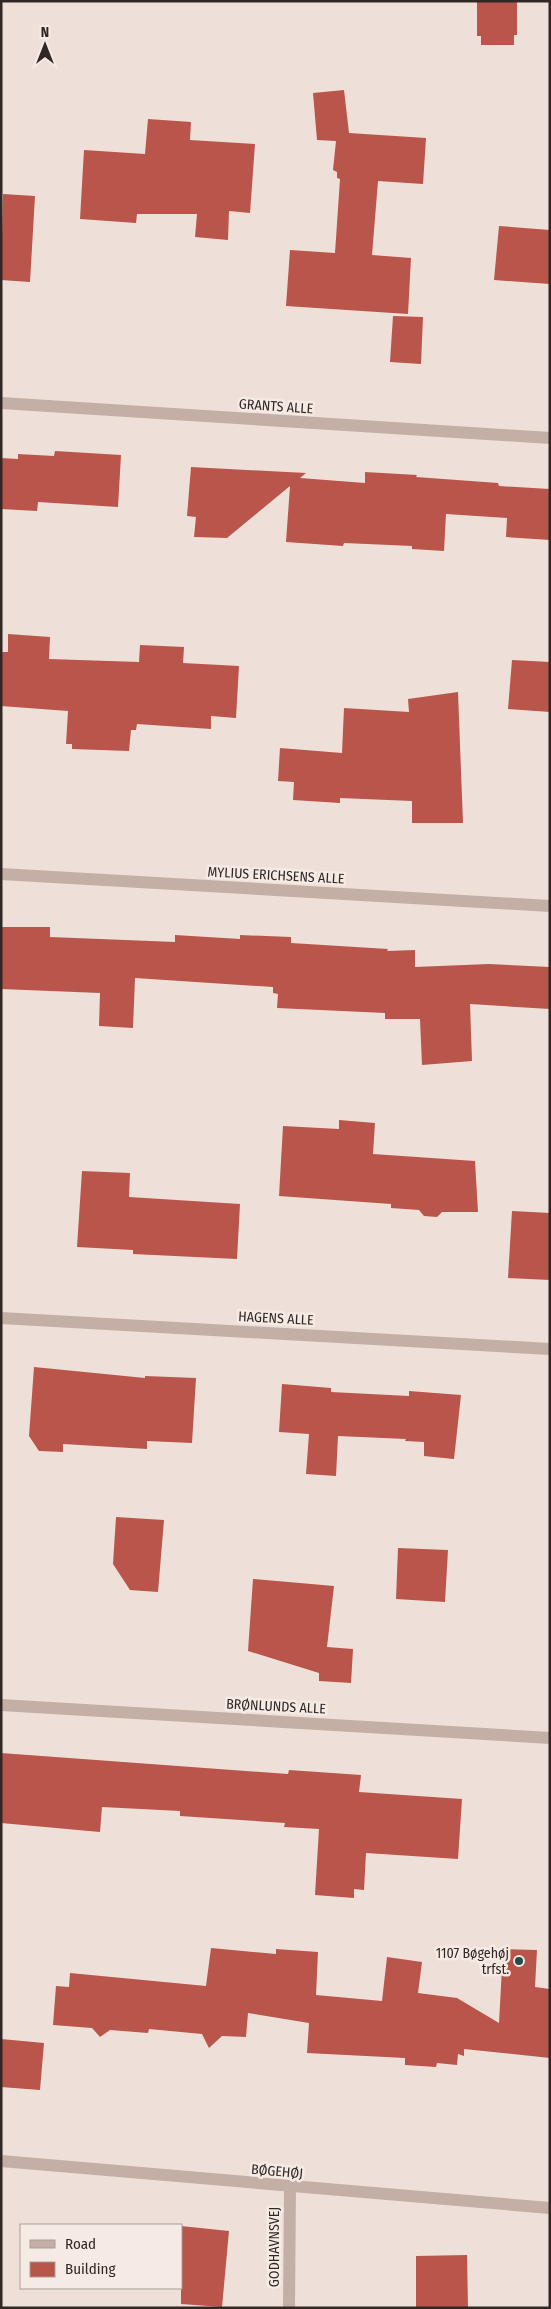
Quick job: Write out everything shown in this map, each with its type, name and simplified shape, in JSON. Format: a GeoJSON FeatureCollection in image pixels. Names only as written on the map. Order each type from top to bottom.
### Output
{"type":"FeatureCollection","features":[{"type":"Feature","properties":{"kind":"street","name":"GRANTS ALLE"},"geometry":{"type":"LineString","coordinates":[[1,403],[550,438]]}},
{"type":"Feature","properties":{"kind":"street","name":"MYLIUS ERICHSENS ALLE"},"geometry":{"type":"LineString","coordinates":[[1,874],[550,906]]}},
{"type":"Feature","properties":{"kind":"street","name":"HAGENS ALLE"},"geometry":{"type":"LineString","coordinates":[[1,1318],[550,1349]]}},
{"type":"Feature","properties":{"kind":"street","name":"BRØNLUNDS ALLE"},"geometry":{"type":"LineString","coordinates":[[1,1705],[550,1738]]}},
{"type":"Feature","properties":{"kind":"street","name":"BØGEHØJ"},"geometry":{"type":"LineString","coordinates":[[1,2161],[550,2208]]}},
{"type":"Feature","properties":{"kind":"street","name":"GODHAVNSVEJ"},"geometry":{"type":"LineString","coordinates":[[289,2308],[290,2187]]}},
{"type":"Feature","properties":{"kind":"building"},"geometry":{"type":"Polygon","coordinates":[[[477,1],[517,1],[517,35],[514,35],[514,45],[481,45],[481,36],[477,36],[477,1]]]}},
{"type":"Feature","properties":{"kind":"building"},"geometry":{"type":"Polygon","coordinates":[[[344,90],[349,133],[426,138],[423,184],[378,181],[372,255],[411,258],[408,314],[286,306],[290,250],[335,253],[340,179],[337,178],[337,172],[333,170],[336,141],[317,140],[313,93],[344,90]]]}},
{"type":"Feature","properties":{"kind":"building"},"geometry":{"type":"Polygon","coordinates":[[[148,119],[191,122],[190,140],[255,144],[250,213],[229,211],[228,240],[195,237],[197,214],[137,214],[136,223],[80,219],[84,150],[145,154],[148,119]]]}},
{"type":"Feature","properties":{"kind":"building"},"geometry":{"type":"Polygon","coordinates":[[[3,194],[35,196],[30,282],[1,280],[3,194]]]}},
{"type":"Feature","properties":{"kind":"building"},"geometry":{"type":"Polygon","coordinates":[[[499,226],[550,230],[550,284],[494,280],[499,226]]]}},
{"type":"Feature","properties":{"kind":"building"},"geometry":{"type":"Polygon","coordinates":[[[393,316],[423,317],[421,364],[390,362],[393,316]]]}},
{"type":"Feature","properties":{"kind":"building"},"geometry":{"type":"Polygon","coordinates":[[[55,451],[121,455],[118,507],[38,502],[37,511],[1,509],[1,458],[18,459],[18,454],[54,456],[55,451]]]}},
{"type":"Feature","properties":{"kind":"building"},"geometry":{"type":"Polygon","coordinates":[[[191,467],[306,473],[300,478],[365,483],[365,472],[417,475],[416,477],[498,483],[499,486],[550,489],[550,540],[506,537],[507,518],[446,514],[444,551],[412,549],[412,546],[344,543],[343,546],[286,542],[290,486],[227,538],[194,537],[196,517],[187,516],[191,467]]]}},
{"type":"Feature","properties":{"kind":"building"},"geometry":{"type":"Polygon","coordinates":[[[8,634],[50,637],[49,659],[139,662],[140,645],[184,647],[183,663],[239,666],[236,718],[211,716],[211,729],[137,724],[136,730],[131,730],[129,751],[72,749],[72,744],[66,744],[68,711],[1,706],[1,652],[8,652],[8,634]]]}},
{"type":"Feature","properties":{"kind":"building"},"geometry":{"type":"Polygon","coordinates":[[[512,660],[550,662],[550,712],[508,709],[512,660]]]}},
{"type":"Feature","properties":{"kind":"building"},"geometry":{"type":"Polygon","coordinates":[[[458,692],[463,823],[412,823],[412,801],[340,798],[340,803],[293,800],[294,782],[278,781],[280,748],[342,753],[344,708],[409,712],[408,699],[458,692]]]}},
{"type":"Feature","properties":{"kind":"building"},"geometry":{"type":"Polygon","coordinates":[[[1,927],[50,927],[50,937],[175,942],[175,935],[240,939],[240,935],[291,937],[291,943],[388,949],[387,951],[415,950],[415,967],[489,964],[550,967],[550,1009],[470,1004],[472,1061],[422,1065],[420,1019],[385,1019],[385,1013],[277,1008],[278,994],[273,993],[273,987],[135,978],[133,1028],[99,1026],[100,993],[1,989],[1,927]]]}},
{"type":"Feature","properties":{"kind":"building"},"geometry":{"type":"Polygon","coordinates":[[[339,1120],[375,1123],[373,1154],[475,1161],[478,1212],[442,1212],[437,1217],[424,1216],[419,1210],[391,1208],[391,1204],[279,1196],[283,1126],[339,1129],[339,1120]]]}},
{"type":"Feature","properties":{"kind":"building"},"geometry":{"type":"Polygon","coordinates":[[[82,1171],[130,1173],[129,1197],[240,1204],[237,1259],[133,1254],[133,1250],[77,1247],[82,1171]]]}},
{"type":"Feature","properties":{"kind":"building"},"geometry":{"type":"Polygon","coordinates":[[[512,1211],[550,1213],[550,1280],[508,1278],[512,1211]]]}},
{"type":"Feature","properties":{"kind":"building"},"geometry":{"type":"Polygon","coordinates":[[[34,1367],[145,1378],[145,1376],[196,1378],[192,1443],[147,1441],[147,1449],[63,1444],[63,1452],[39,1451],[29,1436],[34,1367]]]}},
{"type":"Feature","properties":{"kind":"building"},"geometry":{"type":"Polygon","coordinates":[[[282,1384],[331,1388],[331,1392],[409,1396],[409,1391],[461,1395],[454,1459],[424,1456],[424,1442],[405,1441],[406,1439],[338,1436],[336,1476],[306,1474],[309,1434],[279,1432],[282,1384]]]}},
{"type":"Feature","properties":{"kind":"building"},"geometry":{"type":"Polygon","coordinates":[[[116,1517],[164,1520],[158,1592],[130,1590],[113,1564],[116,1517]]]}},
{"type":"Feature","properties":{"kind":"building"},"geometry":{"type":"Polygon","coordinates":[[[398,1548],[448,1550],[445,1602],[396,1599],[398,1548]]]}},
{"type":"Feature","properties":{"kind":"building"},"geometry":{"type":"Polygon","coordinates":[[[253,1579],[334,1586],[327,1647],[353,1649],[351,1683],[319,1681],[319,1673],[248,1651],[253,1579]]]}},
{"type":"Feature","properties":{"kind":"building"},"geometry":{"type":"Polygon","coordinates":[[[1,1753],[288,1774],[289,1770],[361,1775],[359,1792],[462,1799],[458,1859],[366,1853],[364,1890],[354,1889],[354,1898],[315,1895],[319,1829],[284,1827],[285,1823],[180,1816],[180,1811],[102,1807],[100,1832],[1,1823],[1,1753]]]}},
{"type":"Feature","properties":{"kind":"building"},"geometry":{"type":"Polygon","coordinates":[[[211,1948],[276,1954],[276,1949],[318,1952],[316,1995],[382,2001],[387,1957],[422,1962],[418,1993],[457,1998],[499,2023],[503,1949],[537,1950],[535,1987],[550,1989],[550,2058],[464,2049],[464,2056],[458,2054],[457,2065],[437,2063],[436,2067],[405,2065],[405,2058],[307,2053],[309,2023],[248,2013],[246,2037],[222,2036],[209,2048],[202,2034],[149,2029],[148,2033],[110,2030],[100,2037],[92,2028],[53,2025],[56,1986],[69,1987],[70,1973],[206,1986],[211,1948]]]}},
{"type":"Feature","properties":{"kind":"building"},"geometry":{"type":"Polygon","coordinates":[[[1,2039],[44,2043],[40,2090],[1,2087],[1,2039]]]}},
{"type":"Feature","properties":{"kind":"building"},"geometry":{"type":"Polygon","coordinates":[[[182,2226],[229,2231],[222,2307],[181,2304],[182,2226]]]}},
{"type":"Feature","properties":{"kind":"building"},"geometry":{"type":"Polygon","coordinates":[[[467,2255],[468,2308],[416,2308],[416,2256],[467,2255]]]}},
{"type":"Feature","properties":{"kind":"place","name":"1107 Bøgehøj trfst."},"geometry":{"type":"Point","coordinates":[519,1961]}}]}
